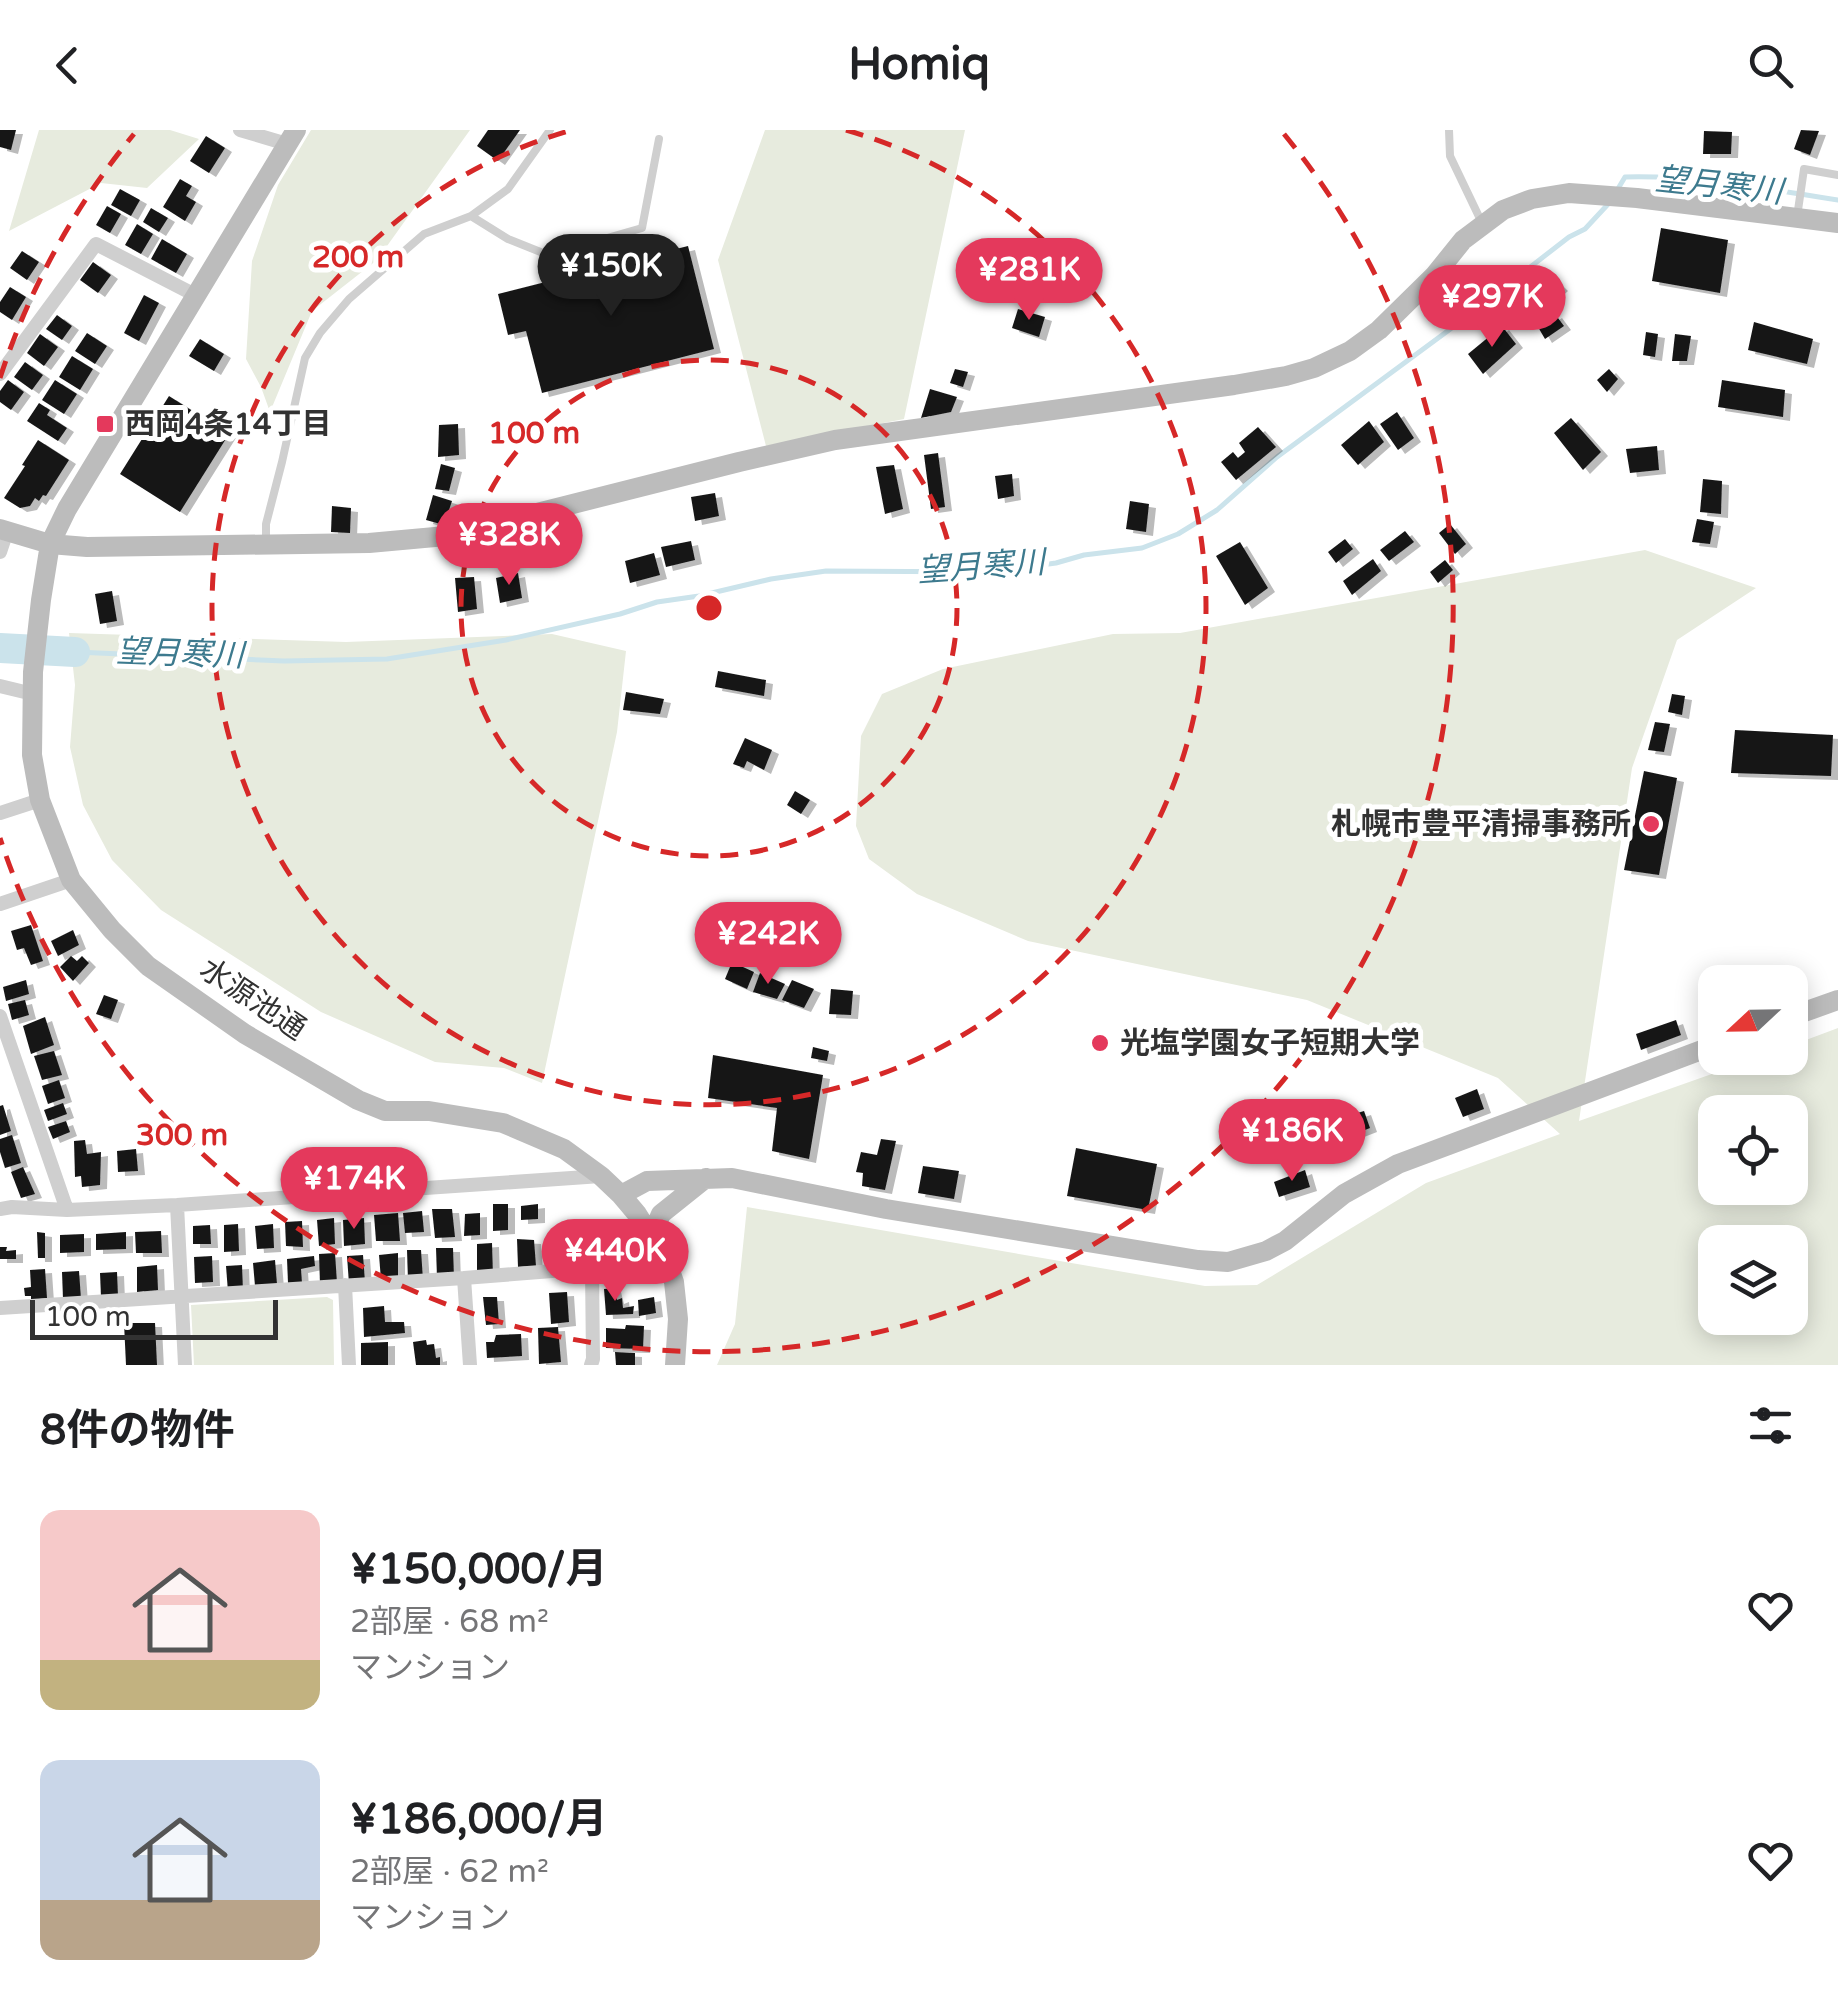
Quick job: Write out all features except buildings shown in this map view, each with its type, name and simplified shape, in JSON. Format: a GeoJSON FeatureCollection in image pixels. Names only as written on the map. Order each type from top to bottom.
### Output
{"type":"FeatureCollection","features":[{"type":"Feature","properties":{"kind":"street"},"geometry":{"type":"LineString","coordinates":[[240,130],[292,137]]}},
{"type":"Feature","properties":{"kind":"street","name":"水源池通"},"geometry":{"type":"LineString","coordinates":[[292,137],[50,544],[33,694],[32,755],[40,800],[71,880],[112,930],[148,966],[245,1034],[358,1100],[386,1112],[429,1111],[503,1123],[564,1150],[601,1176],[622,1195],[662,1253],[674,1282],[678,1319],[675,1365]]}},
{"type":"Feature","properties":{"kind":"street"},"geometry":{"type":"LineString","coordinates":[[0,552],[4,530],[50,544],[87,546],[369,542],[446,536],[836,440],[1286,376],[1350,351],[1380,330],[1434,276],[1462,240],[1503,210],[1532,199],[1568,193],[1798,211],[1838,224]]}},
{"type":"Feature","properties":{"kind":"street"},"geometry":{"type":"LineString","coordinates":[[0,374],[96,244],[197,296]]}},
{"type":"Feature","properties":{"kind":"street"},"geometry":{"type":"LineString","coordinates":[[0,686],[33,694]]}},
{"type":"Feature","properties":{"kind":"street"},"geometry":{"type":"LineString","coordinates":[[0,813],[40,800]]}},
{"type":"Feature","properties":{"kind":"street"},"geometry":{"type":"LineString","coordinates":[[0,904],[71,880]]}},
{"type":"Feature","properties":{"kind":"street"},"geometry":{"type":"LineString","coordinates":[[1808,1011],[1838,1000]]}},
{"type":"Feature","properties":{"kind":"street"},"geometry":{"type":"LineString","coordinates":[[0,1016],[67,1210]]}},
{"type":"Feature","properties":{"kind":"street"},"geometry":{"type":"LineString","coordinates":[[622,1195],[647,1181],[732,1178],[886,1208],[1228,1262],[1285,1241],[1344,1194],[1398,1164],[1698,1051]]}},
{"type":"Feature","properties":{"kind":"street"},"geometry":{"type":"LineString","coordinates":[[0,1209],[177,1205],[601,1176]]}},
{"type":"Feature","properties":{"kind":"street"},"geometry":{"type":"LineString","coordinates":[[0,1308],[592,1269],[662,1253],[655,1228],[661,1214],[706,1177]]}},
{"type":"Feature","properties":{"kind":"street"},"geometry":{"type":"LineString","coordinates":[[177,1205],[184,1365]]}},
{"type":"Feature","properties":{"kind":"street"},"geometry":{"type":"LineString","coordinates":[[591,1365],[592,1269]]}},
{"type":"Feature","properties":{"kind":"street"},"geometry":{"type":"LineString","coordinates":[[464,1278],[470,1365]]}},
{"type":"Feature","properties":{"kind":"street"},"geometry":{"type":"LineString","coordinates":[[344,1285],[349,1365]]}},
{"type":"Feature","properties":{"kind":"lane"},"geometry":{"type":"LineString","coordinates":[[266,544],[266,524],[305,358],[312,346],[349,299],[424,234],[471,216],[508,189],[550,130]]}},
{"type":"Feature","properties":{"kind":"lane"},"geometry":{"type":"LineString","coordinates":[[1450,130],[1450,156],[1483,225]]}},
{"type":"Feature","properties":{"kind":"lane"},"geometry":{"type":"LineString","coordinates":[[471,216],[508,239],[548,255],[642,228],[659,139]]}},
{"type":"Feature","properties":{"kind":"lane"},"geometry":{"type":"LineString","coordinates":[[1798,211],[1804,169],[1838,175]]}},
{"type":"Feature","properties":{"kind":"shaded area"},"geometry":{"type":"Polygon","coordinates":[[[39,130],[170,130],[199,139],[147,188],[101,183],[9,231],[39,130]]]}},
{"type":"Feature","properties":{"kind":"shaded area"},"geometry":{"type":"Polygon","coordinates":[[[311,130],[470,130],[377,260],[312,311],[270,412],[246,359],[252,261],[278,185],[311,130]]]}},
{"type":"Feature","properties":{"kind":"shaded area"},"geometry":{"type":"Polygon","coordinates":[[[765,130],[965,130],[904,419],[766,446],[718,260],[765,130]]]}},
{"type":"Feature","properties":{"kind":"shaded area"},"geometry":{"type":"Polygon","coordinates":[[[1645,550],[1756,588],[1677,640],[1632,768],[1579,1121],[1709,1075],[1808,1075],[1808,1039],[1838,1028],[1838,1365],[717,1365],[735,1324],[747,1207],[1205,1286],[1257,1285],[1426,1183],[1560,1134],[1498,1078],[1307,1000],[1028,941],[917,894],[869,859],[856,826],[861,736],[882,694],[943,669],[1113,634],[1180,633],[1645,550]]]}},
{"type":"Feature","properties":{"kind":"shaded area"},"geometry":{"type":"Polygon","coordinates":[[[69,633],[346,642],[552,634],[626,651],[617,732],[542,1083],[504,1068],[435,1062],[321,1012],[161,910],[112,860],[83,805],[70,747],[75,685],[69,633]]]}},
{"type":"Feature","properties":{"kind":"shaded area"},"geometry":{"type":"Polygon","coordinates":[[[327,1297],[333,1300],[334,1365],[194,1365],[191,1305],[327,1297]]]}},
{"type":"Feature","properties":{"kind":"waterway","name":"望月寒川"},"geometry":{"type":"LineString","coordinates":[[1616,192],[1625,177],[1652,177],[1838,200]]}},
{"type":"Feature","properties":{"kind":"waterway","name":"望月寒川"},"geometry":{"type":"LineString","coordinates":[[75,652],[284,661],[387,659],[506,640],[657,602],[771,579],[826,571],[991,572],[1142,548],[1178,534],[1217,510],[1277,457],[1569,237],[1585,229],[1611,201]]}},
{"type":"Feature","properties":{"kind":"waterway","name":"望月寒川"},"geometry":{"type":"LineString","coordinates":[[0,648],[75,652]]}},
{"type":"Feature","properties":{"kind":"place","name":"西岡4条14丁目"},"geometry":{"type":"Point","coordinates":[105,424]}},
{"type":"Feature","properties":{"kind":"place","name":"札幌市豊平清掃事務所"},"geometry":{"type":"Point","coordinates":[1651,824]}},
{"type":"Feature","properties":{"kind":"place","name":"光塩学園女子短期大学"},"geometry":{"type":"Point","coordinates":[1100,1043]}}]}
